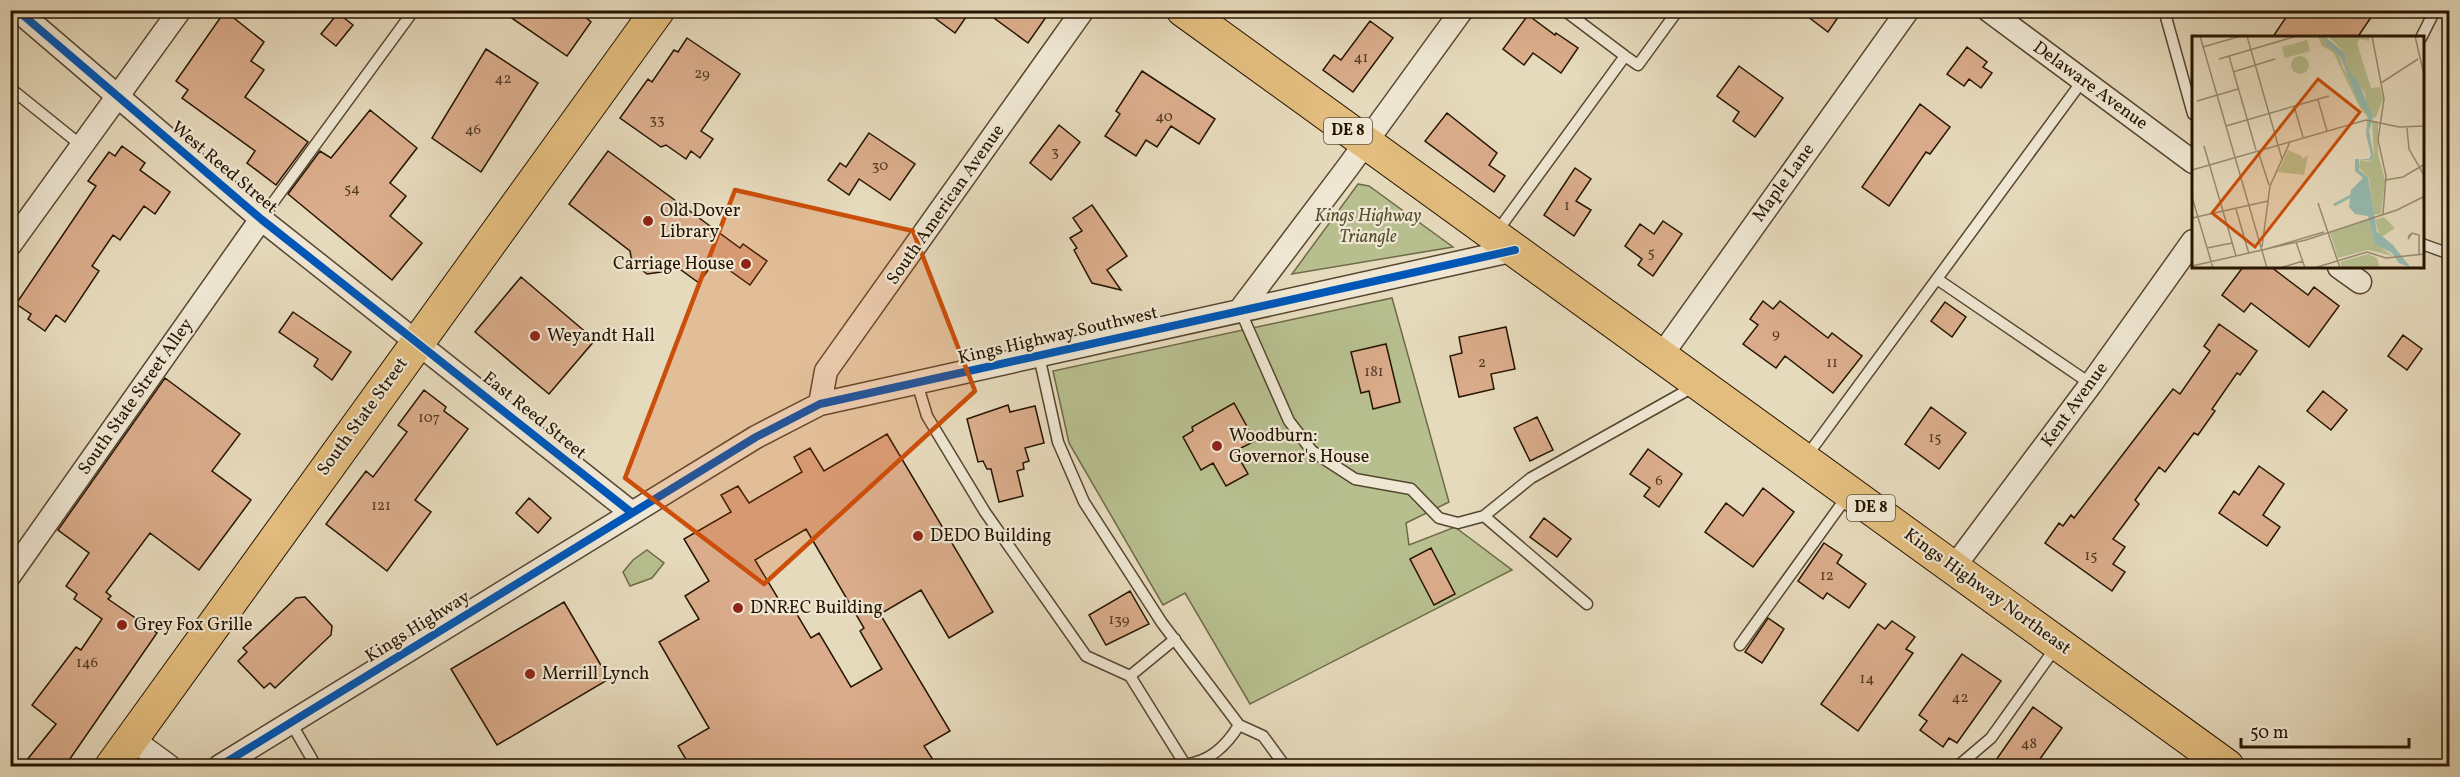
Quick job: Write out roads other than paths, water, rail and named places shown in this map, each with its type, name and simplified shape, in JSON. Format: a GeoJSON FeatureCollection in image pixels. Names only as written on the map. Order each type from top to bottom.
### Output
{"type":"FeatureCollection","features":[{"type":"Feature","properties":{"kind":"main road","name":"South State Street"},"geometry":{"type":"LineString","coordinates":[[112,766],[658,10]]}},
{"type":"Feature","properties":{"kind":"main road","name":"DE 8"},"geometry":{"type":"LineString","coordinates":[[1183,10],[1505,243]]}},
{"type":"Feature","properties":{"kind":"main road","name":"Kings Highway Northeast"},"geometry":{"type":"LineString","coordinates":[[1505,243],[2227,766]]}},
{"type":"Feature","properties":{"kind":"street","name":"West Reed Street"},"geometry":{"type":"LineString","coordinates":[[17,10],[261,219],[418,342]]}},
{"type":"Feature","properties":{"kind":"street"},"geometry":{"type":"LineString","coordinates":[[10,245],[180,10]]}},
{"type":"Feature","properties":{"kind":"street","name":"South American Avenue"},"geometry":{"type":"LineString","coordinates":[[820,404],[826,371],[1083,10]]}},
{"type":"Feature","properties":{"kind":"street"},"geometry":{"type":"LineString","coordinates":[[1240,310],[1462,10]]}},
{"type":"Feature","properties":{"kind":"street","name":"Maple Lane"},"geometry":{"type":"LineString","coordinates":[[1660,356],[1908,10]]}},
{"type":"Feature","properties":{"kind":"street","name":"Delaware Avenue"},"geometry":{"type":"LineString","coordinates":[[1988,10],[2192,161]]}},
{"type":"Feature","properties":{"kind":"street","name":"South State Street Alley"},"geometry":{"type":"LineString","coordinates":[[10,575],[261,219]]}},
{"type":"Feature","properties":{"kind":"street","name":"Kent Avenue"},"geometry":{"type":"LineString","coordinates":[[1954,567],[2091,384],[2192,242]]}},
{"type":"Feature","properties":{"kind":"street","name":"Kings Highway Southwest"},"geometry":{"type":"LineString","coordinates":[[632,513],[756,437],[820,404],[1240,310],[1505,243]]}},
{"type":"Feature","properties":{"kind":"street"},"geometry":{"type":"LineString","coordinates":[[2340,268],[2360,282]]}},
{"type":"Feature","properties":{"kind":"street","name":"East Reed Street"},"geometry":{"type":"LineString","coordinates":[[418,342],[632,513]]}},
{"type":"Feature","properties":{"kind":"street","name":"Kings Highway"},"geometry":{"type":"LineString","coordinates":[[220,766],[632,513]]}},
{"type":"Feature","properties":{"kind":"street"},"geometry":{"type":"LineString","coordinates":[[132,739],[170,766]]}},
{"type":"Feature","properties":{"kind":"lane"},"geometry":{"type":"LineString","coordinates":[[261,219],[414,10]]}},
{"type":"Feature","properties":{"kind":"lane"},"geometry":{"type":"LineString","coordinates":[[1564,10],[1638,65],[1678,10]]}},
{"type":"Feature","properties":{"kind":"lane"},"geometry":{"type":"LineString","coordinates":[[2164,10],[2192,110]]}},
{"type":"Feature","properties":{"kind":"lane"},"geometry":{"type":"LineString","coordinates":[[2422,36],[2435,10]]}},
{"type":"Feature","properties":{"kind":"lane"},"geometry":{"type":"LineString","coordinates":[[1505,243],[1625,56]]}},
{"type":"Feature","properties":{"kind":"lane"},"geometry":{"type":"LineString","coordinates":[[1804,459],[2083,80]]}},
{"type":"Feature","properties":{"kind":"lane"},"geometry":{"type":"LineString","coordinates":[[10,88],[82,146]]}},
{"type":"Feature","properties":{"kind":"lane"},"geometry":{"type":"LineString","coordinates":[[2424,245],[2450,254]]}},
{"type":"Feature","properties":{"kind":"lane"},"geometry":{"type":"LineString","coordinates":[[1937,279],[2091,384]]}},
{"type":"Feature","properties":{"kind":"lane"},"geometry":{"type":"LineString","coordinates":[[1240,310],[1289,421],[1312,452],[1355,479],[1411,489],[1439,518],[1458,523],[1484,516],[1531,478],[1699,384]]}},
{"type":"Feature","properties":{"kind":"lane"},"geometry":{"type":"LineString","coordinates":[[1039,356],[1058,442],[1084,502],[1143,595],[1239,726],[1263,736],[1284,766]]}},
{"type":"Feature","properties":{"kind":"lane"},"geometry":{"type":"LineString","coordinates":[[918,382],[927,416],[985,512],[1086,656],[1131,676],[1186,765],[1200,763],[1230,741],[1239,726]]}},
{"type":"Feature","properties":{"kind":"lane"},"geometry":{"type":"LineString","coordinates":[[1740,645],[1850,492]]}},
{"type":"Feature","properties":{"kind":"lane"},"geometry":{"type":"LineString","coordinates":[[1484,516],[1587,604]]}},
{"type":"Feature","properties":{"kind":"lane"},"geometry":{"type":"LineString","coordinates":[[1131,676],[1175,639]]}},
{"type":"Feature","properties":{"kind":"lane"},"geometry":{"type":"LineString","coordinates":[[1958,766],[1991,738],[2058,644]]}},
{"type":"Feature","properties":{"kind":"lane"},"geometry":{"type":"LineString","coordinates":[[291,723],[316,766]]}},
{"type":"Feature","properties":{"kind":"place","name":"Old Dover Library"},"geometry":{"type":"Point","coordinates":[648,221]}},
{"type":"Feature","properties":{"kind":"place","name":"Carriage House"},"geometry":{"type":"Point","coordinates":[746,264]}},
{"type":"Feature","properties":{"kind":"place","name":"Weyandt Hall"},"geometry":{"type":"Point","coordinates":[535,336]}},
{"type":"Feature","properties":{"kind":"place","name":"Woodburn: Governor's House"},"geometry":{"type":"Point","coordinates":[1217,446]}},
{"type":"Feature","properties":{"kind":"place","name":"DEDO Building"},"geometry":{"type":"Point","coordinates":[918,536]}},
{"type":"Feature","properties":{"kind":"place","name":"DNREC Building"},"geometry":{"type":"Point","coordinates":[738,608]}},
{"type":"Feature","properties":{"kind":"place","name":"Grey Fox Grille"},"geometry":{"type":"Point","coordinates":[122,625]}},
{"type":"Feature","properties":{"kind":"place","name":"Merrill Lynch"},"geometry":{"type":"Point","coordinates":[530,674]}},
{"type":"Feature","properties":{"kind":"park label","name":"Kings Highway Triangle"},"geometry":{"type":"Point","coordinates":[1368,226]}}]}
